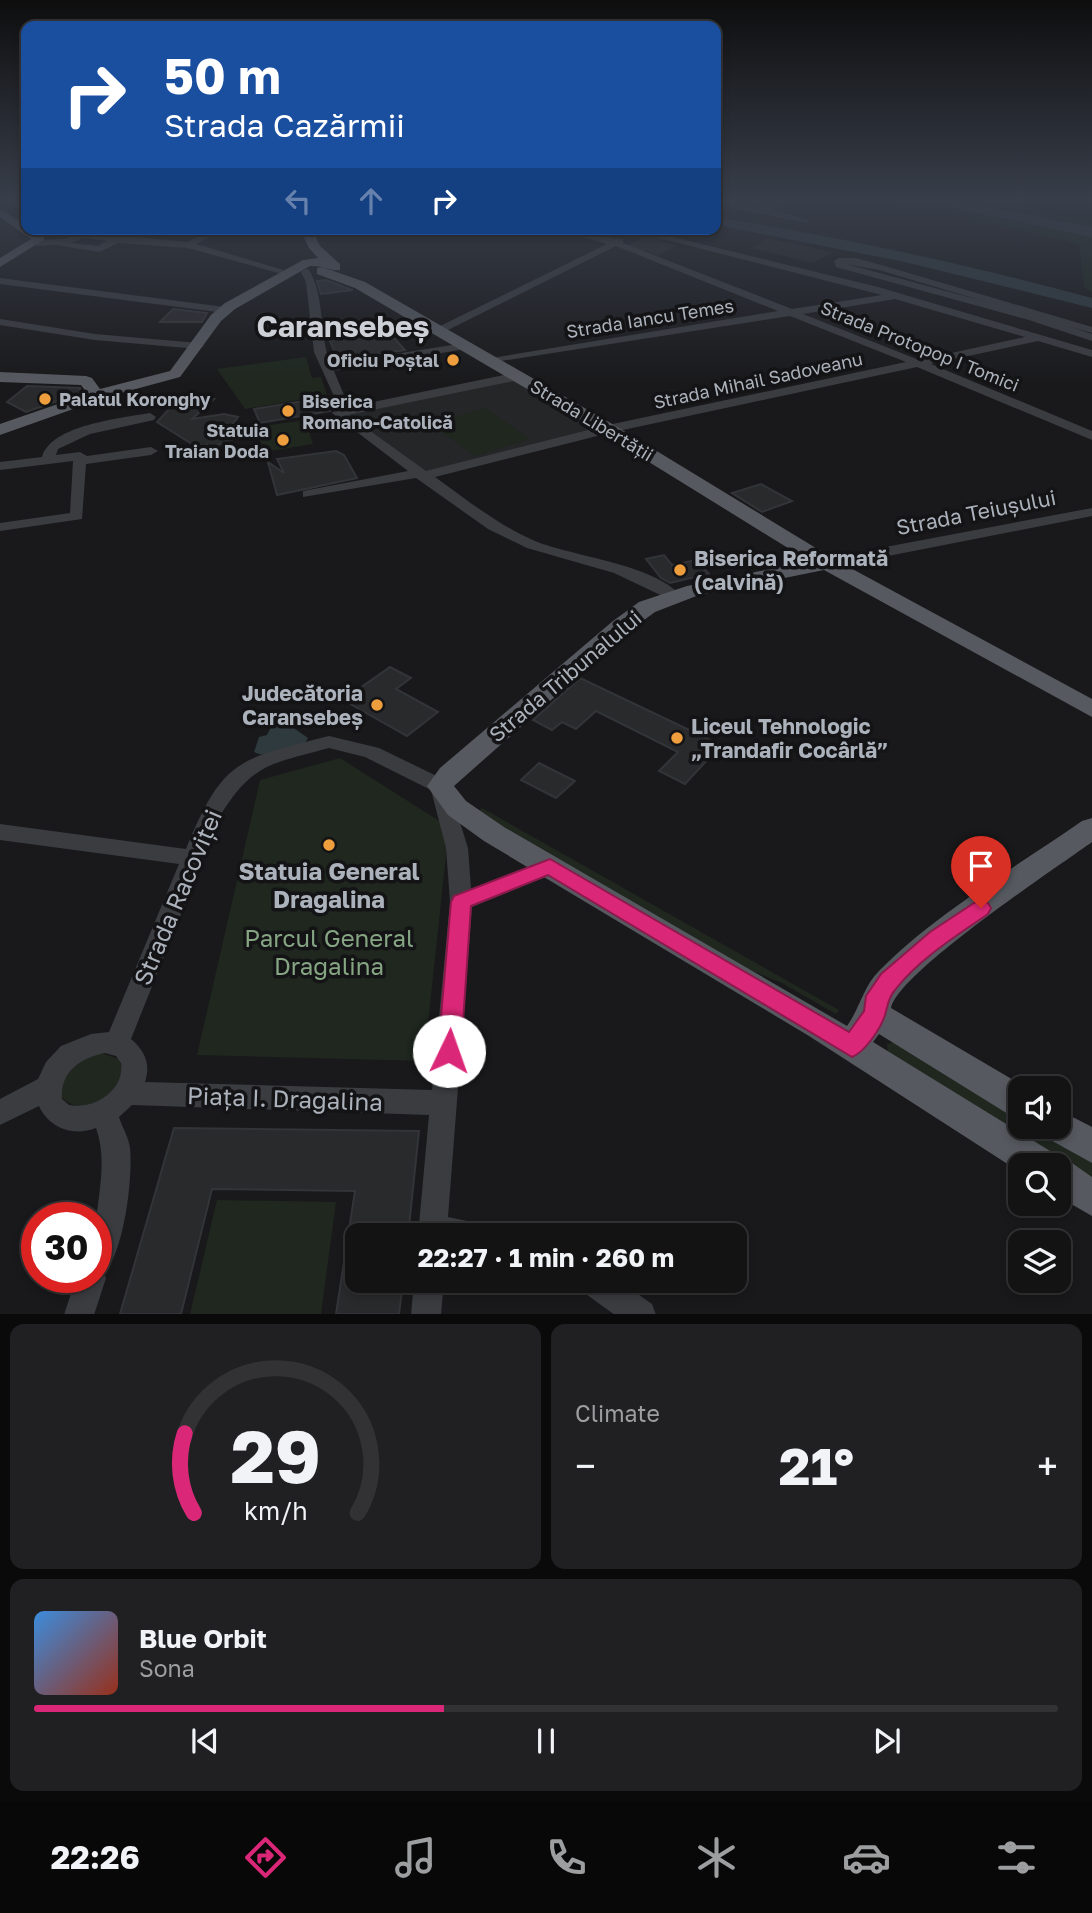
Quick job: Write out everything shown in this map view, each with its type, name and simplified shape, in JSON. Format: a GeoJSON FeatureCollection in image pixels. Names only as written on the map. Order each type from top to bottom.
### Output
{"type":"FeatureCollection","features":[{"type":"Feature","properties":{"kind":"main road"},"geometry":{"type":"LineString","coordinates":[[0,430],[92,397],[170,376],[181,368],[225,310],[286,274],[316,268],[316,261]]}},
{"type":"Feature","properties":{"kind":"main road","name":"Strada Libertății"},"geometry":{"type":"LineString","coordinates":[[316,268],[354,282],[519,376],[827,563],[1092,709]]}},
{"type":"Feature","properties":{"kind":"main road"},"geometry":{"type":"LineString","coordinates":[[0,377],[86,381],[92,388],[92,397]]}},
{"type":"Feature","properties":{"kind":"main road","name":"Strada Tribunalului"},"geometry":{"type":"LineString","coordinates":[[440,786],[449,774],[647,607],[673,596],[719,584],[827,563]]}},
{"type":"Feature","properties":{"kind":"main road"},"geometry":{"type":"LineString","coordinates":[[440,786],[457,808],[474,821],[852,1046],[1021,1153]]}},
{"type":"Feature","properties":{"kind":"main road"},"geometry":{"type":"LineString","coordinates":[[852,1046],[874,1014],[877,996],[889,981],[937,938],[1092,828]]}},
{"type":"Feature","properties":{"kind":"main road"},"geometry":{"type":"LineString","coordinates":[[874,1014],[1008,1095]]}},
{"type":"Feature","properties":{"kind":"main road"},"geometry":{"type":"LineString","coordinates":[[1071,1133],[1092,1146]]}},
{"type":"Feature","properties":{"kind":"main road"},"geometry":{"type":"LineString","coordinates":[[1071,1184],[1092,1198]]}},
{"type":"Feature","properties":{"kind":"street"},"geometry":{"type":"LineString","coordinates":[[243,261],[286,274]]}},
{"type":"Feature","properties":{"kind":"street"},"geometry":{"type":"LineString","coordinates":[[438,331],[579,261]]}},
{"type":"Feature","properties":{"kind":"street","name":"Strada Protopop I Tomici"},"geometry":{"type":"LineString","coordinates":[[662,261],[1092,436]]}},
{"type":"Feature","properties":{"kind":"street"},"geometry":{"type":"LineString","coordinates":[[679,268],[690,261]]}},
{"type":"Feature","properties":{"kind":"street"},"geometry":{"type":"LineString","coordinates":[[766,261],[897,295],[1092,354]]}},
{"type":"Feature","properties":{"kind":"street"},"geometry":{"type":"LineString","coordinates":[[839,261],[839,265],[1033,318],[1092,338]]}},
{"type":"Feature","properties":{"kind":"street"},"geometry":{"type":"LineString","coordinates":[[856,261],[1092,330]]}},
{"type":"Feature","properties":{"kind":"street"},"geometry":{"type":"LineString","coordinates":[[316,268],[311,282],[320,352],[344,405],[338,413]]}},
{"type":"Feature","properties":{"kind":"street"},"geometry":{"type":"LineString","coordinates":[[0,281],[225,310]]}},
{"type":"Feature","properties":{"kind":"street","name":"Strada Iancu Temes"},"geometry":{"type":"LineString","coordinates":[[492,361],[897,295]]}},
{"type":"Feature","properties":{"kind":"street"},"geometry":{"type":"LineString","coordinates":[[0,322],[95,337],[198,346]]}},
{"type":"Feature","properties":{"kind":"street","name":"Strada Mihail Sadoveanu"},"geometry":{"type":"LineString","coordinates":[[308,494],[420,474],[608,429],[1038,338]]}},
{"type":"Feature","properties":{"kind":"street"},"geometry":{"type":"LineString","coordinates":[[329,368],[465,346]]}},
{"type":"Feature","properties":{"kind":"street"},"geometry":{"type":"LineString","coordinates":[[338,413],[519,376]]}},
{"type":"Feature","properties":{"kind":"street"},"geometry":{"type":"LineString","coordinates":[[338,413],[475,515],[514,537],[551,551],[620,570],[656,585],[673,596]]}},
{"type":"Feature","properties":{"kind":"street"},"geometry":{"type":"LineString","coordinates":[[48,460],[53,446],[61,440],[89,430],[150,417]]}},
{"type":"Feature","properties":{"kind":"street"},"geometry":{"type":"LineString","coordinates":[[0,466],[151,451]]}},
{"type":"Feature","properties":{"kind":"street"},"geometry":{"type":"LineString","coordinates":[[0,527],[77,516],[80,459]]}},
{"type":"Feature","properties":{"kind":"street","name":"Strada Teiușului"},"geometry":{"type":"LineString","coordinates":[[827,563],[1092,512]]}},
{"type":"Feature","properties":{"kind":"street","name":"Strada Racoviței"},"geometry":{"type":"LineString","coordinates":[[117,1044],[210,815],[228,786],[255,762],[329,742],[355,746],[440,786]]}},
{"type":"Feature","properties":{"kind":"street"},"geometry":{"type":"LineString","coordinates":[[434,1223],[461,902],[457,848],[440,786]]}},
{"type":"Feature","properties":{"kind":"street"},"geometry":{"type":"LineString","coordinates":[[0,832],[193,858]]}},
{"type":"Feature","properties":{"kind":"street"},"geometry":{"type":"LineString","coordinates":[[461,902],[550,866]]}},
{"type":"Feature","properties":{"kind":"street"},"geometry":{"type":"LineString","coordinates":[[92,1044],[117,1044],[134,1058],[134,1081],[127,1093],[104,1113],[90,1118],[63,1117],[54,1110],[48,1100],[47,1088],[51,1077],[68,1056],[92,1044]]}},
{"type":"Feature","properties":{"kind":"street"},"geometry":{"type":"LineString","coordinates":[[0,1113],[47,1088]]}},
{"type":"Feature","properties":{"kind":"street","name":"Piața I. Dragalina"},"geometry":{"type":"LineString","coordinates":[[127,1093],[443,1103]]}},
{"type":"Feature","properties":{"kind":"street"},"geometry":{"type":"LineString","coordinates":[[104,1113],[116,1146],[112,1214]]}},
{"type":"Feature","properties":{"kind":"street"},"geometry":{"type":"LineString","coordinates":[[79,1314],[87,1293]]}},
{"type":"Feature","properties":{"kind":"street"},"geometry":{"type":"LineString","coordinates":[[426,1314],[428,1293]]}},
{"type":"Feature","properties":{"kind":"street"},"geometry":{"type":"LineString","coordinates":[[611,1293],[641,1314]]}},
{"type":"Feature","properties":{"kind":"shaded area"},"geometry":{"type":"Polygon","coordinates":[[[519,376],[608,429],[422,476],[338,413],[519,376]]]}},
{"type":"Feature","properties":{"kind":"shaded area"},"geometry":{"type":"Polygon","coordinates":[[[285,722],[308,738],[304,745],[266,755],[254,752],[259,737],[267,735],[272,725],[285,722]]]}},
{"type":"Feature","properties":{"kind":"green space"},"geometry":{"type":"Polygon","coordinates":[[[1081,261],[1092,261],[1092,292],[1084,287],[1081,261]]]}},
{"type":"Feature","properties":{"kind":"green space"},"geometry":{"type":"Polygon","coordinates":[[[306,357],[312,378],[321,377],[327,395],[245,409],[217,369],[306,357]]]}},
{"type":"Feature","properties":{"kind":"green space"},"geometry":{"type":"Polygon","coordinates":[[[485,408],[530,439],[475,456],[431,424],[485,408]]]}},
{"type":"Feature","properties":{"kind":"green space"},"geometry":{"type":"Polygon","coordinates":[[[321,418],[323,423],[308,429],[313,444],[264,452],[255,427],[321,418]]]}},
{"type":"Feature","properties":{"kind":"green space","name":"Parcul General Dragalina"},"geometry":{"type":"Polygon","coordinates":[[[340,758],[449,827],[424,1061],[197,1055],[260,780],[340,758]]]}},
{"type":"Feature","properties":{"kind":"green space"},"geometry":{"type":"Polygon","coordinates":[[[482,808],[839,1010],[836,1014],[782,983],[745,968],[478,812],[482,808]]]}},
{"type":"Feature","properties":{"kind":"green space"},"geometry":{"type":"Polygon","coordinates":[[[896,1042],[1008,1111],[1008,1128],[888,1053],[887,1044],[896,1042]]]}},
{"type":"Feature","properties":{"kind":"green space"},"geometry":{"type":"Polygon","coordinates":[[[101,1053],[119,1059],[119,1082],[103,1099],[92,1104],[81,1106],[70,1103],[61,1096],[67,1071],[77,1062],[101,1053]]]}},
{"type":"Feature","properties":{"kind":"green space"},"geometry":{"type":"Polygon","coordinates":[[[1025,1139],[1055,1139],[1092,1162],[1092,1181],[1071,1168],[1071,1153],[1047,1153],[1025,1139]]]}},
{"type":"Feature","properties":{"kind":"green space"},"geometry":{"type":"Polygon","coordinates":[[[217,1200],[336,1202],[321,1314],[190,1314],[217,1200]]]}},
{"type":"Feature","properties":{"kind":"building"},"geometry":{"type":"Polygon","coordinates":[[[326,280],[353,290],[321,294],[317,281],[326,280]]]}},
{"type":"Feature","properties":{"kind":"building"},"geometry":{"type":"Polygon","coordinates":[[[173,309],[207,313],[202,322],[160,322],[173,309]]]}},
{"type":"Feature","properties":{"kind":"building"},"geometry":{"type":"Polygon","coordinates":[[[377,330],[381,339],[394,338],[405,350],[338,360],[328,336],[377,330]]]}},
{"type":"Feature","properties":{"kind":"building","name":"Palatul Koronghy"},"geometry":{"type":"Polygon","coordinates":[[[27,386],[80,388],[80,393],[26,412],[7,402],[27,386]]]}},
{"type":"Feature","properties":{"kind":"building"},"geometry":{"type":"Polygon","coordinates":[[[168,396],[214,399],[192,419],[224,414],[238,417],[230,428],[224,429],[236,438],[216,446],[192,444],[157,422],[172,406],[168,396]]]}},
{"type":"Feature","properties":{"kind":"building","name":"Biserica Romano-Catolică"},"geometry":{"type":"Polygon","coordinates":[[[322,398],[330,411],[260,423],[254,409],[322,398]]]}},
{"type":"Feature","properties":{"kind":"building"},"geometry":{"type":"Polygon","coordinates":[[[336,451],[344,455],[357,478],[277,495],[268,462],[284,473],[277,459],[336,451]]]}},
{"type":"Feature","properties":{"kind":"building"},"geometry":{"type":"Polygon","coordinates":[[[761,484],[792,501],[762,512],[732,493],[761,484]]]}},
{"type":"Feature","properties":{"kind":"building","name":"Biserica Reformată (calvină)"},"geometry":{"type":"Polygon","coordinates":[[[664,555],[672,565],[696,560],[709,574],[670,583],[661,578],[646,559],[664,555]]]}},
{"type":"Feature","properties":{"kind":"building","name":"Judecătoria Caransebeș"},"geometry":{"type":"Polygon","coordinates":[[[390,667],[411,678],[396,689],[438,712],[407,736],[343,700],[390,667]]]}},
{"type":"Feature","properties":{"kind":"building","name":"Liceul Tehnologic „Trandafir Cocârlă”"},"geometry":{"type":"Polygon","coordinates":[[[580,678],[721,745],[685,784],[659,771],[678,752],[596,711],[576,729],[562,722],[552,730],[533,720],[580,678]]]}},
{"type":"Feature","properties":{"kind":"building"},"geometry":{"type":"Polygon","coordinates":[[[539,763],[575,781],[556,798],[521,780],[539,763]]]}},
{"type":"Feature","properties":{"kind":"building"},"geometry":{"type":"Polygon","coordinates":[[[174,1128],[419,1131],[409,1223],[350,1223],[355,1191],[212,1189],[181,1314],[120,1314],[174,1128]]]}},
{"type":"Feature","properties":{"kind":"building"},"geometry":{"type":"Polygon","coordinates":[[[345,1256],[345,1293],[402,1293],[399,1314],[336,1314],[345,1256]]]}},
{"type":"Feature","properties":{"kind":"waterway"},"geometry":{"type":"LineString","coordinates":[[924,261],[1092,303]]}},
{"type":"Feature","properties":{"kind":"place","name":"Oficiu Poștal"},"geometry":{"type":"Point","coordinates":[453,360]}},
{"type":"Feature","properties":{"kind":"place","name":"Palatul Koronghy"},"geometry":{"type":"Point","coordinates":[45,399]}},
{"type":"Feature","properties":{"kind":"place","name":"Biserica Romano-Catolică"},"geometry":{"type":"Point","coordinates":[288,411]}},
{"type":"Feature","properties":{"kind":"place","name":"Statuia Traian Doda"},"geometry":{"type":"Point","coordinates":[283,440]}},
{"type":"Feature","properties":{"kind":"place","name":"Biserica Reformată (calvină)"},"geometry":{"type":"Point","coordinates":[680,570]}},
{"type":"Feature","properties":{"kind":"place","name":"Judecătoria Caransebeș"},"geometry":{"type":"Point","coordinates":[377,705]}},
{"type":"Feature","properties":{"kind":"place","name":"Liceul Tehnologic „Trandafir Cocârlă”"},"geometry":{"type":"Point","coordinates":[677,738]}},
{"type":"Feature","properties":{"kind":"place","name":"Statuia General Dragalina"},"geometry":{"type":"Point","coordinates":[329,845]}},
{"type":"Feature","properties":{"kind":"district","name":"Caransebeș"},"geometry":{"type":"Point","coordinates":[343,326]}},
{"type":"Feature","properties":{"kind":"route"},"geometry":{"type":"LineString","coordinates":[[449,1051],[461,902],[550,866],[852,1046],[874,1014],[877,996],[889,981],[937,938],[981,908]]}}]}
